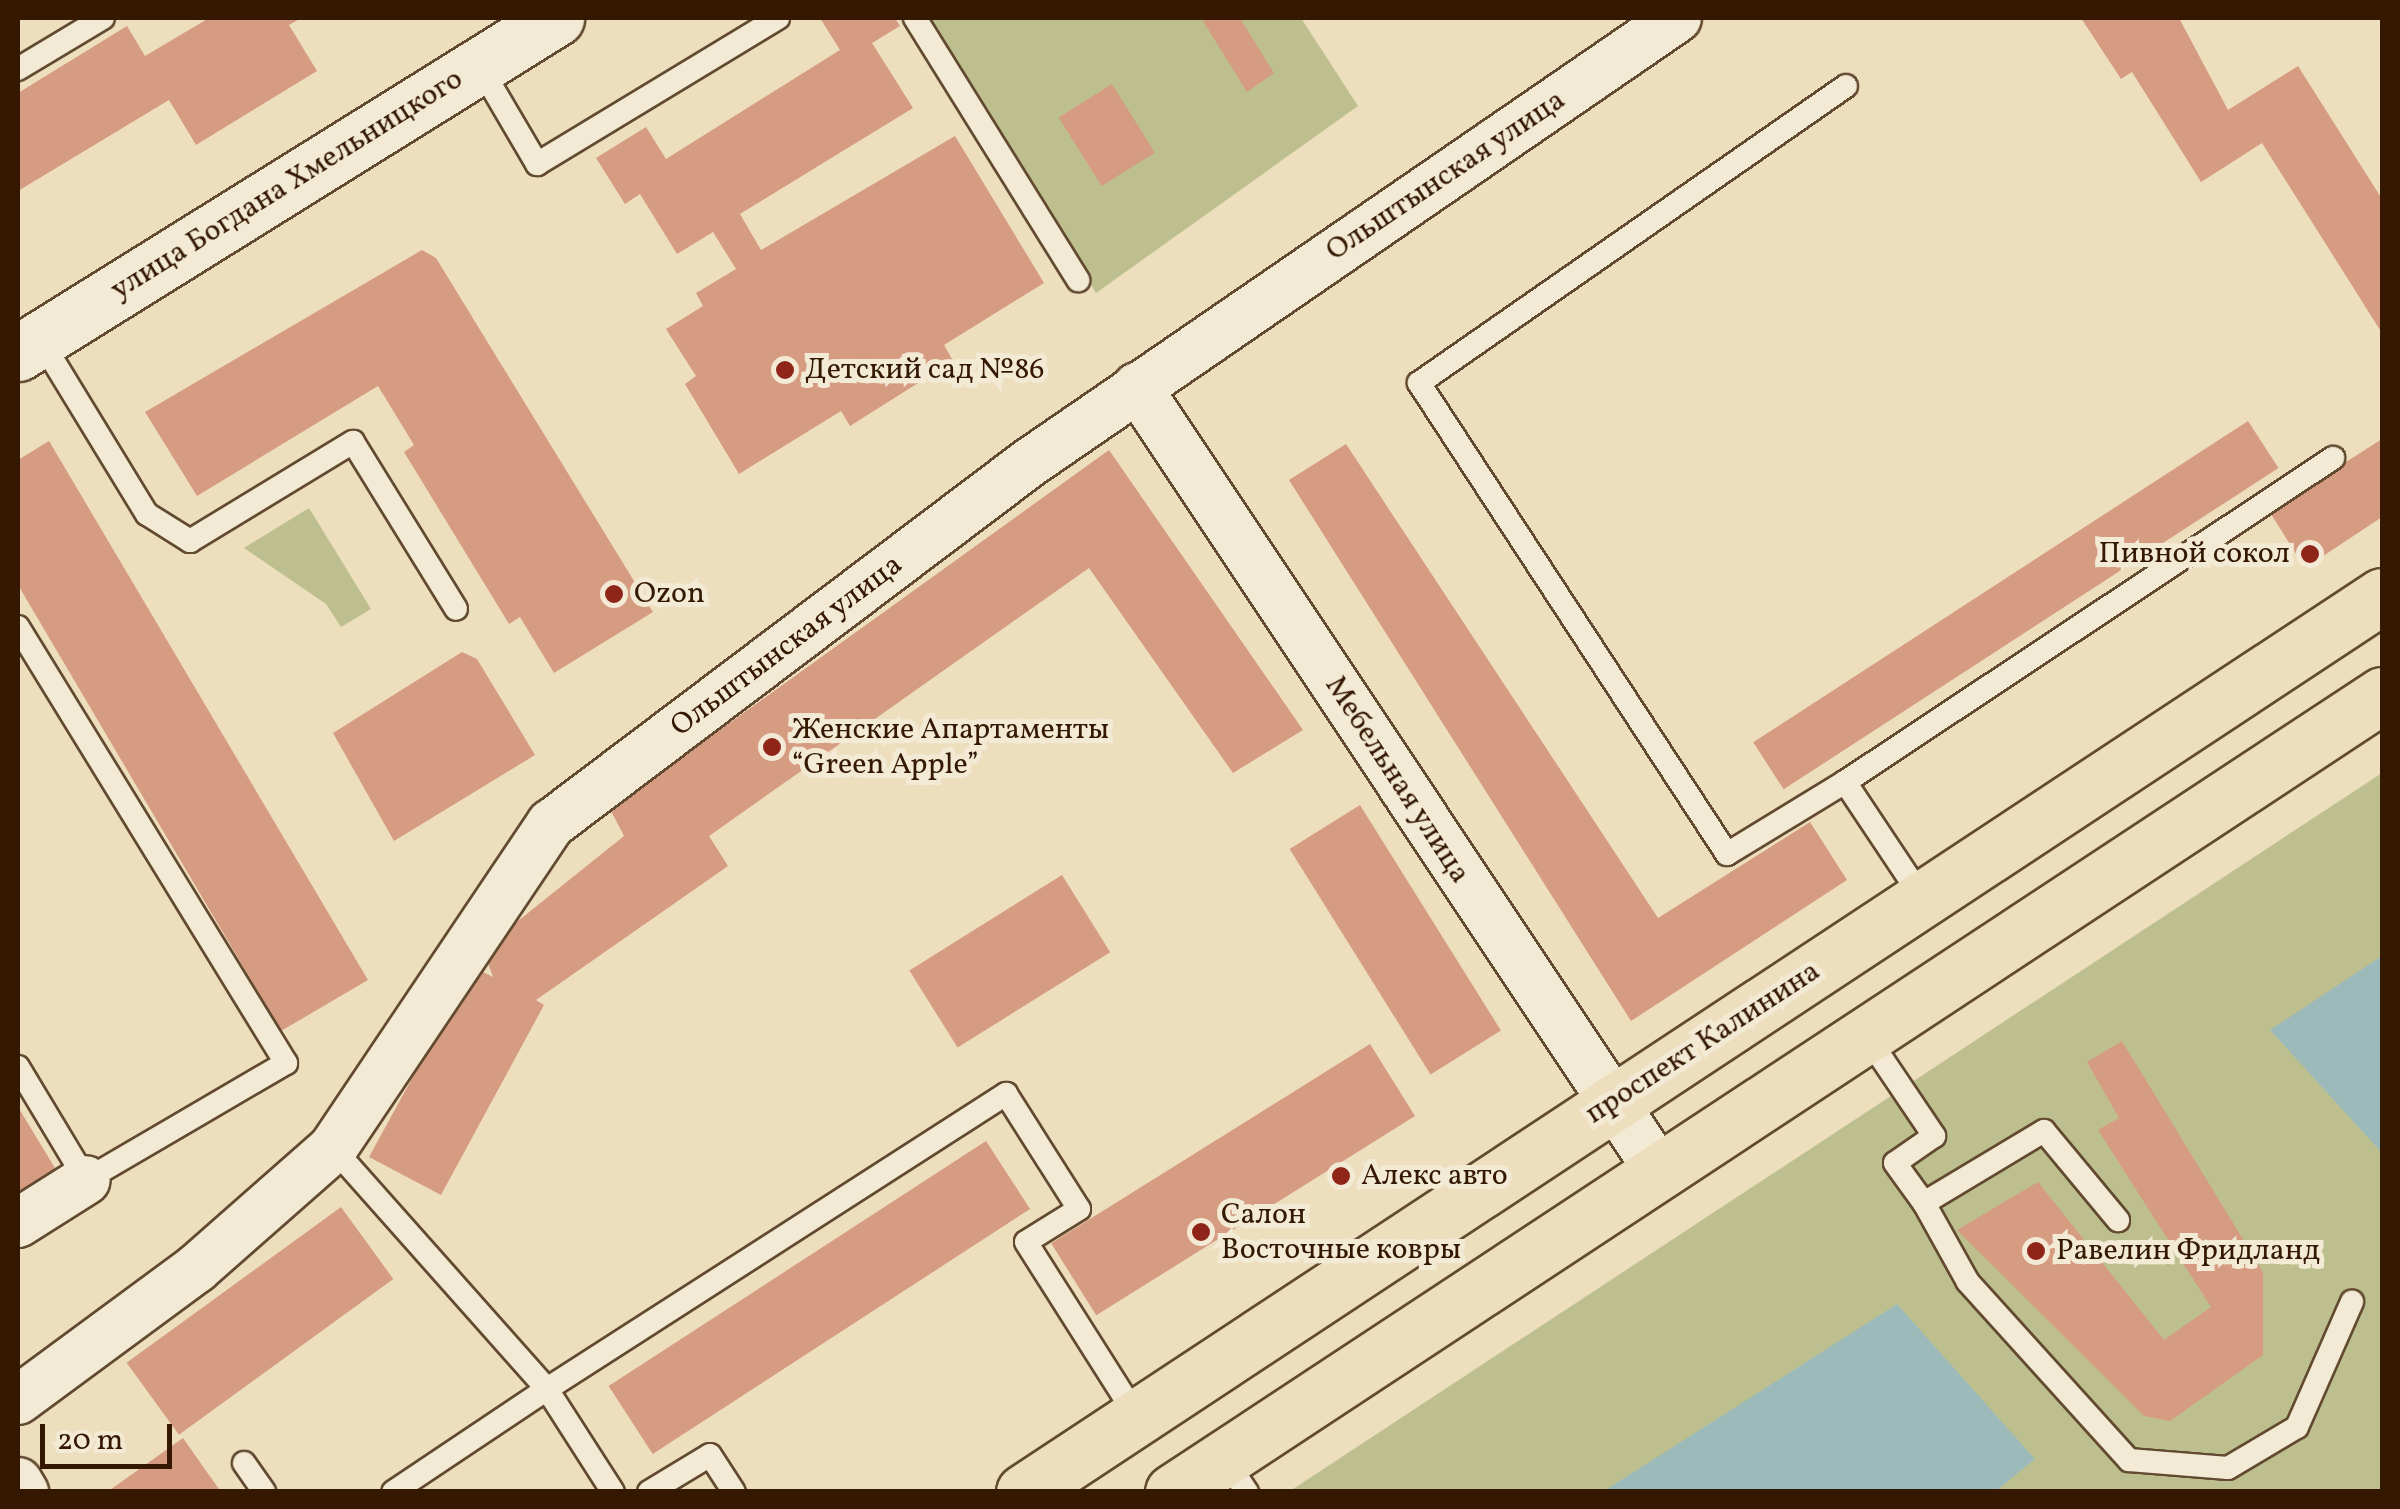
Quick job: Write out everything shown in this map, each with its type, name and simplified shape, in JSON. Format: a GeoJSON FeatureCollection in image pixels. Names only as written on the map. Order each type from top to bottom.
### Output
{"type":"FeatureCollection","features":[{"type":"Feature","properties":{"kind":"main road","name":"проспект Калинина"},"geometry":{"type":"LineString","coordinates":[[1024,1492],[2382,596]]}},
{"type":"Feature","properties":{"kind":"main road"},"geometry":{"type":"LineString","coordinates":[[1172,1492],[1236,1475],[1659,1171],[2382,695]]}},
{"type":"Feature","properties":{"kind":"street","name":"улица Богдана Хмельницкого"},"geometry":{"type":"LineString","coordinates":[[29,346],[556,18]]}},
{"type":"Feature","properties":{"kind":"street","name":"Ольштынская улица"},"geometry":{"type":"LineString","coordinates":[[18,1400],[198,1268],[333,1148],[551,824],[1136,386],[1677,18]]}},
{"type":"Feature","properties":{"kind":"street","name":"Мебельная улица"},"geometry":{"type":"LineString","coordinates":[[1136,386],[1659,1171]]}},
{"type":"Feature","properties":{"kind":"street"},"geometry":{"type":"LineString","coordinates":[[18,1223],[86,1180]]}},
{"type":"Feature","properties":{"kind":"street"},"geometry":{"type":"LineString","coordinates":[[18,1482],[24,1492]]}},
{"type":"Feature","properties":{"kind":"lane"},"geometry":{"type":"LineString","coordinates":[[18,69],[103,18]]}},
{"type":"Feature","properties":{"kind":"lane"},"geometry":{"type":"LineString","coordinates":[[480,65],[538,164],[778,18]]}},
{"type":"Feature","properties":{"kind":"lane"},"geometry":{"type":"LineString","coordinates":[[915,18],[1078,280]]}},
{"type":"Feature","properties":{"kind":"lane"},"geometry":{"type":"LineString","coordinates":[[1846,86],[1419,383],[1728,854],[1846,782],[2333,458]]}},
{"type":"Feature","properties":{"kind":"lane"},"geometry":{"type":"LineString","coordinates":[[29,346],[147,514],[190,541],[353,442],[456,610]]}},
{"type":"Feature","properties":{"kind":"lane"},"geometry":{"type":"LineString","coordinates":[[18,626],[286,1063],[86,1180],[18,1067]]}},
{"type":"Feature","properties":{"kind":"lane"},"geometry":{"type":"LineString","coordinates":[[1846,782],[1923,899]]}},
{"type":"Feature","properties":{"kind":"lane"},"geometry":{"type":"LineString","coordinates":[[1866,1036],[1934,1136],[1895,1163],[1924,1203],[1968,1282],[2129,1460],[2228,1468],[2298,1427],[2352,1302]]}},
{"type":"Feature","properties":{"kind":"lane"},"geometry":{"type":"LineString","coordinates":[[393,1492],[1006,1094],[1079,1209],[1026,1242],[1136,1417]]}},
{"type":"Feature","properties":{"kind":"lane"},"geometry":{"type":"LineString","coordinates":[[1924,1203],[2044,1131],[2118,1220]]}},
{"type":"Feature","properties":{"kind":"lane"},"geometry":{"type":"LineString","coordinates":[[333,1148],[547,1389],[612,1492]]}},
{"type":"Feature","properties":{"kind":"lane"},"geometry":{"type":"LineString","coordinates":[[649,1492],[710,1455],[734,1492]]}},
{"type":"Feature","properties":{"kind":"lane"},"geometry":{"type":"LineString","coordinates":[[244,1463],[264,1492]]}},
{"type":"Feature","properties":{"kind":"green space"},"geometry":{"type":"Polygon","coordinates":[[[926,18],[1301,18],[1358,106],[1096,293],[926,18]]]}},
{"type":"Feature","properties":{"kind":"green space"},"geometry":{"type":"Polygon","coordinates":[[[309,508],[371,609],[341,627],[326,604],[244,548],[309,508]]]}},
{"type":"Feature","properties":{"kind":"green space"},"geometry":{"type":"Polygon","coordinates":[[[2382,773],[2382,1491],[1290,1491],[2382,773]]]}},
{"type":"Feature","properties":{"kind":"water"},"geometry":{"type":"Polygon","coordinates":[[[2382,956],[2382,1153],[2270,1030],[2382,956]]]}},
{"type":"Feature","properties":{"kind":"water"},"geometry":{"type":"Polygon","coordinates":[[[1897,1304],[2035,1459],[1996,1491],[1604,1491],[1897,1304]]]}},
{"type":"Feature","properties":{"kind":"building"},"geometry":{"type":"Polygon","coordinates":[[[209,18],[301,18],[289,25],[317,71],[196,145],[169,100],[18,191],[18,93],[127,26],[145,56],[209,18]]]}},
{"type":"Feature","properties":{"kind":"building"},"geometry":{"type":"Polygon","coordinates":[[[820,18],[895,18],[900,26],[872,43],[913,108],[740,214],[761,250],[955,136],[1044,283],[944,345],[953,361],[850,426],[841,411],[739,474],[685,384],[696,376],[666,329],[703,306],[696,293],[736,269],[713,232],[677,254],[640,194],[625,204],[596,158],[646,127],[666,159],[840,50],[820,18]]]}},
{"type":"Feature","properties":{"kind":"building"},"geometry":{"type":"Polygon","coordinates":[[[1201,18],[1240,18],[1274,73],[1247,92],[1201,18]]]}},
{"type":"Feature","properties":{"kind":"building"},"geometry":{"type":"Polygon","coordinates":[[[2081,18],[2179,18],[2228,110],[2298,66],[2382,199],[2382,333],[2262,143],[2201,182],[2132,72],[2121,79],[2081,18]]]}},
{"type":"Feature","properties":{"kind":"building"},"geometry":{"type":"Polygon","coordinates":[[[1112,84],[1155,153],[1101,186],[1059,117],[1112,84]]]}},
{"type":"Feature","properties":{"kind":"building"},"geometry":{"type":"Polygon","coordinates":[[[422,250],[436,258],[653,612],[554,673],[520,617],[509,624],[404,452],[414,445],[378,386],[197,496],[145,412],[422,250]]]}},
{"type":"Feature","properties":{"kind":"building"},"geometry":{"type":"Polygon","coordinates":[[[2248,421],[2278,468],[1784,789],[1753,742],[2248,421]]]}},
{"type":"Feature","properties":{"kind":"building"},"geometry":{"type":"Polygon","coordinates":[[[2382,439],[2382,517],[2305,568],[2269,511],[2382,439]]]}},
{"type":"Feature","properties":{"kind":"building"},"geometry":{"type":"Polygon","coordinates":[[[49,441],[368,980],[281,1031],[18,585],[18,460],[49,441]]]}},
{"type":"Feature","properties":{"kind":"building"},"geometry":{"type":"Polygon","coordinates":[[[1346,444],[1658,918],[1810,822],[1847,880],[1631,1021],[1289,480],[1346,444]]]}},
{"type":"Feature","properties":{"kind":"building"},"geometry":{"type":"Polygon","coordinates":[[[1109,450],[1303,730],[1233,773],[1089,568],[709,836],[728,866],[536,1000],[544,1005],[441,1195],[369,1157],[473,967],[493,977],[483,949],[624,836],[610,809],[1109,450]]]}},
{"type":"Feature","properties":{"kind":"building"},"geometry":{"type":"Polygon","coordinates":[[[462,652],[477,659],[535,755],[394,841],[333,733],[462,652]]]}},
{"type":"Feature","properties":{"kind":"building"},"geometry":{"type":"Polygon","coordinates":[[[1360,805],[1501,1031],[1431,1075],[1290,849],[1360,805]]]}},
{"type":"Feature","properties":{"kind":"building"},"geometry":{"type":"Polygon","coordinates":[[[1062,875],[1110,952],[958,1048],[909,970],[1062,875]]]}},
{"type":"Feature","properties":{"kind":"building","name":"Равелин Фридланд"},"geometry":{"type":"Polygon","coordinates":[[[2122,1041],[2263,1272],[2263,1355],[2170,1421],[2144,1416],[1957,1230],[2038,1182],[2164,1340],[2211,1307],[2098,1130],[2119,1118],[2087,1062],[2122,1041]]]}},
{"type":"Feature","properties":{"kind":"building"},"geometry":{"type":"Polygon","coordinates":[[[1370,1044],[1415,1116],[1096,1315],[1051,1243],[1370,1044]]]}},
{"type":"Feature","properties":{"kind":"building"},"geometry":{"type":"Polygon","coordinates":[[[18,1107],[64,1183],[18,1212],[18,1107]]]}},
{"type":"Feature","properties":{"kind":"building"},"geometry":{"type":"Polygon","coordinates":[[[986,1141],[1030,1209],[653,1454],[609,1386],[986,1141]]]}},
{"type":"Feature","properties":{"kind":"building"},"geometry":{"type":"Polygon","coordinates":[[[341,1207],[393,1279],[179,1435],[127,1363],[341,1207]]]}},
{"type":"Feature","properties":{"kind":"building"},"geometry":{"type":"Polygon","coordinates":[[[183,1438],[221,1492],[107,1492],[183,1438]]]}},
{"type":"Feature","properties":{"kind":"place","name":"Детский сад №86"},"geometry":{"type":"Point","coordinates":[785,370]}},
{"type":"Feature","properties":{"kind":"place","name":"Пивной сокол"},"geometry":{"type":"Point","coordinates":[2310,554]}},
{"type":"Feature","properties":{"kind":"place","name":"Ozon"},"geometry":{"type":"Point","coordinates":[614,594]}},
{"type":"Feature","properties":{"kind":"place","name":"Женские Апартаменты “Green Apple”"},"geometry":{"type":"Point","coordinates":[772,747]}},
{"type":"Feature","properties":{"kind":"place","name":"Алекс авто"},"geometry":{"type":"Point","coordinates":[1341,1176]}},
{"type":"Feature","properties":{"kind":"place","name":"Салон Восточные ковры"},"geometry":{"type":"Point","coordinates":[1201,1232]}},
{"type":"Feature","properties":{"kind":"place","name":"Равелин Фридланд"},"geometry":{"type":"Point","coordinates":[2036,1251]}}]}
